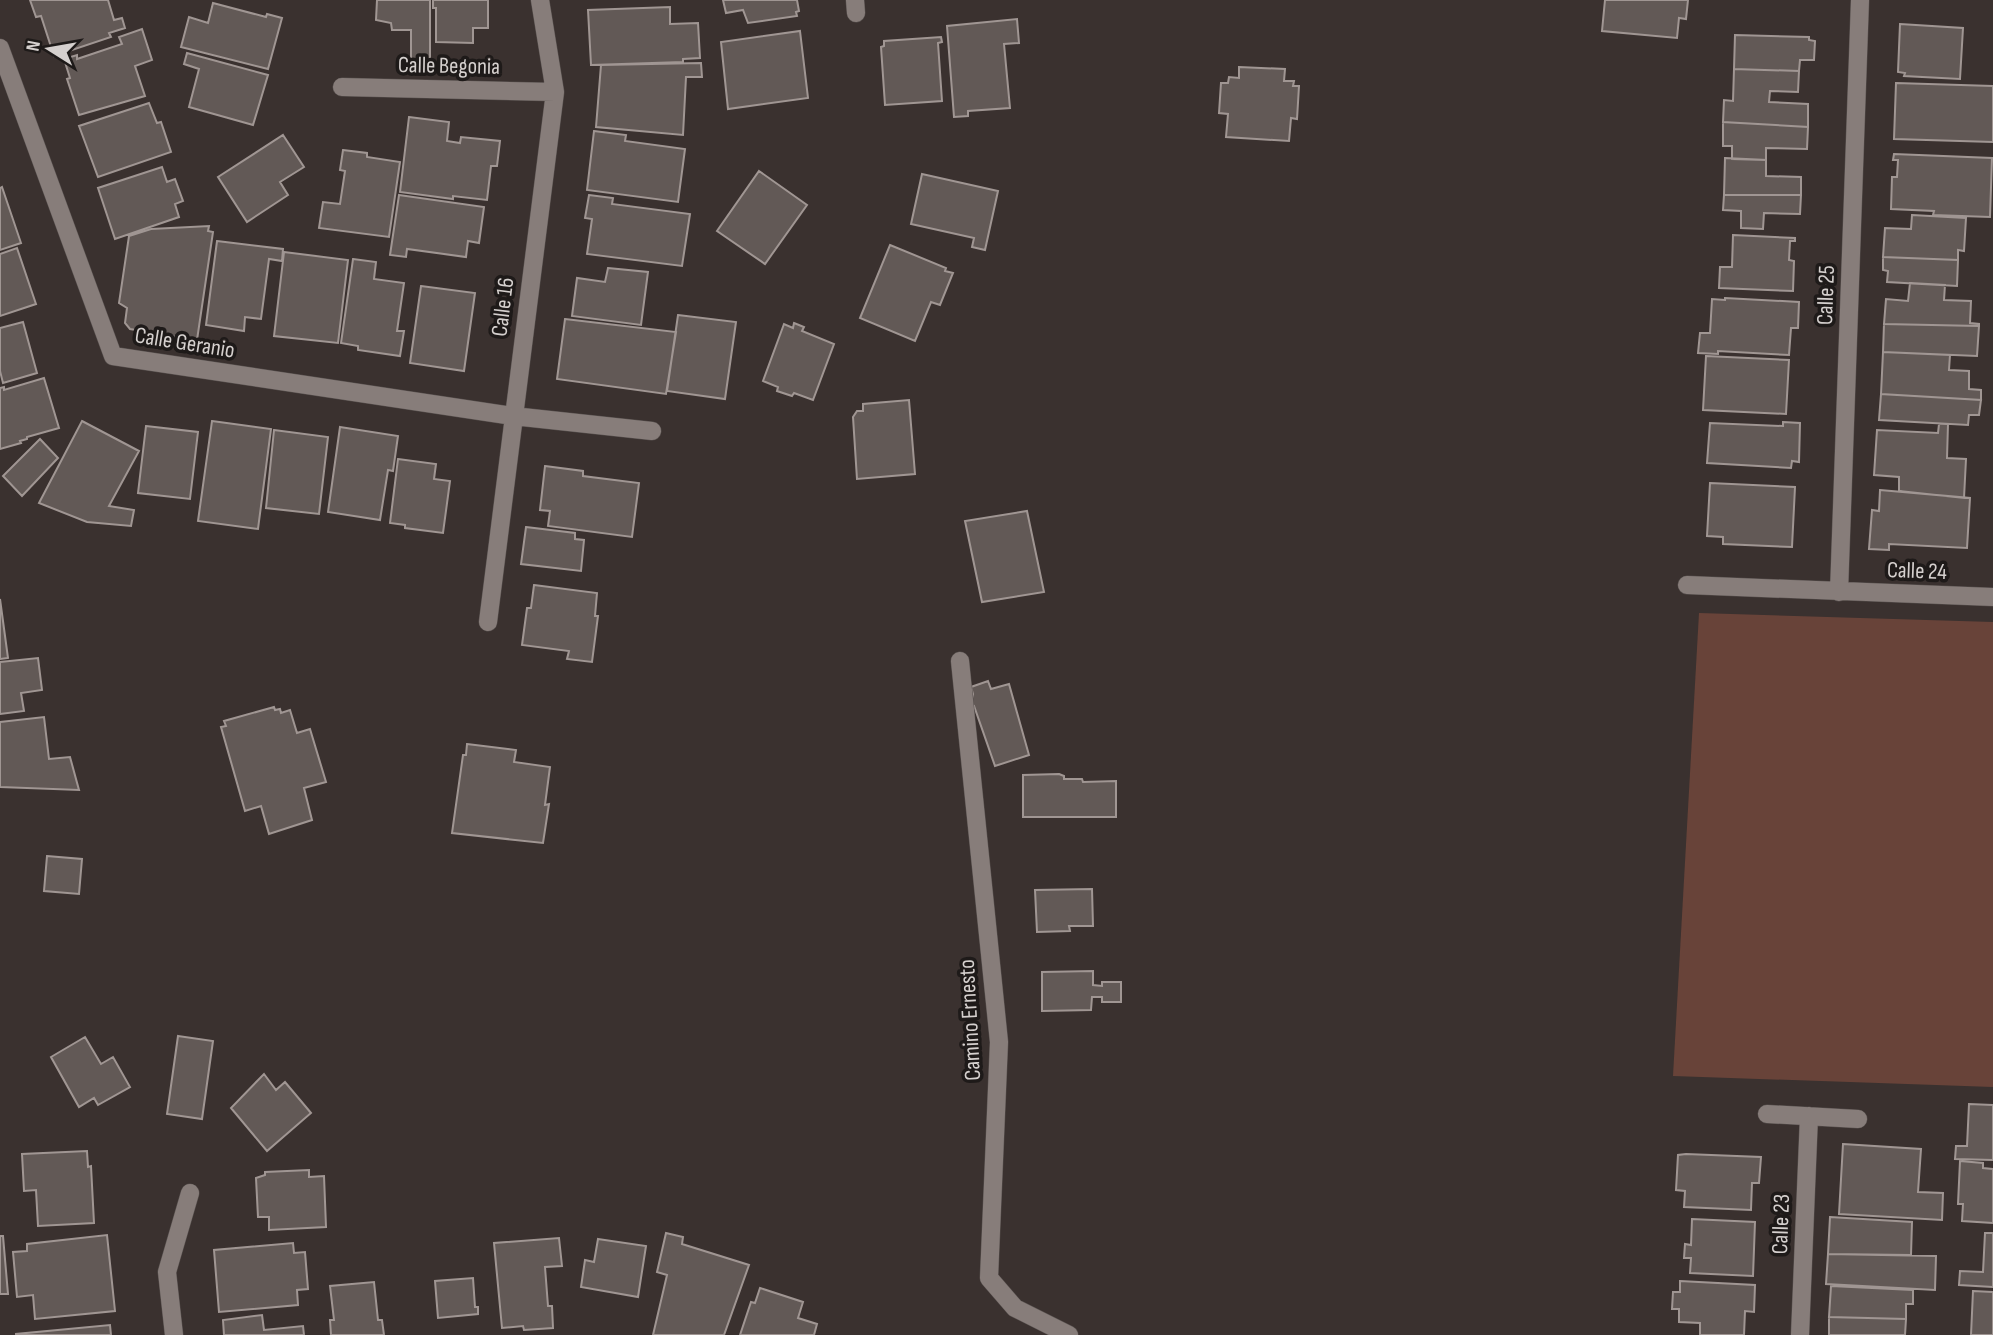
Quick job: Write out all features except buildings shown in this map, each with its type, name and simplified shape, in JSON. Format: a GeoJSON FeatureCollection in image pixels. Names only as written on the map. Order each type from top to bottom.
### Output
{"type":"FeatureCollection","features":[{"type":"Feature","properties":{"kind":"street","name":"Calle 16"},"geometry":{"type":"LineString","coordinates":[[488,622],[555,92],[540,0]]}},
{"type":"Feature","properties":{"kind":"street","name":"Calle 25"},"geometry":{"type":"LineString","coordinates":[[1839,592],[1860,0]]}},
{"type":"Feature","properties":{"kind":"street","name":"Calle Geranio"},"geometry":{"type":"LineString","coordinates":[[0,48],[113,356],[513,416],[652,431]]}},
{"type":"Feature","properties":{"kind":"street","name":"Calle Begonia"},"geometry":{"type":"LineString","coordinates":[[342,87],[555,92]]}},
{"type":"Feature","properties":{"kind":"street","name":"Calle 24"},"geometry":{"type":"LineString","coordinates":[[1688,585],[1993,597]]}},
{"type":"Feature","properties":{"kind":"street","name":"Camino Ernesto"},"geometry":{"type":"LineString","coordinates":[[960,661],[999,1042],[989,1278],[1015,1308],[1069,1335]]}},
{"type":"Feature","properties":{"kind":"street"},"geometry":{"type":"LineString","coordinates":[[1767,1114],[1858,1119]]}},
{"type":"Feature","properties":{"kind":"street","name":"Calle 23"},"geometry":{"type":"LineString","coordinates":[[1800,1335],[1809,1116]]}},
{"type":"Feature","properties":{"kind":"street"},"geometry":{"type":"LineString","coordinates":[[174,1335],[167,1272],[190,1192]]}},
{"type":"Feature","properties":{"kind":"shaded area"},"geometry":{"type":"Polygon","coordinates":[[[1699,613],[1993,622],[1993,1087],[1673,1076],[1699,613]]]}}]}
